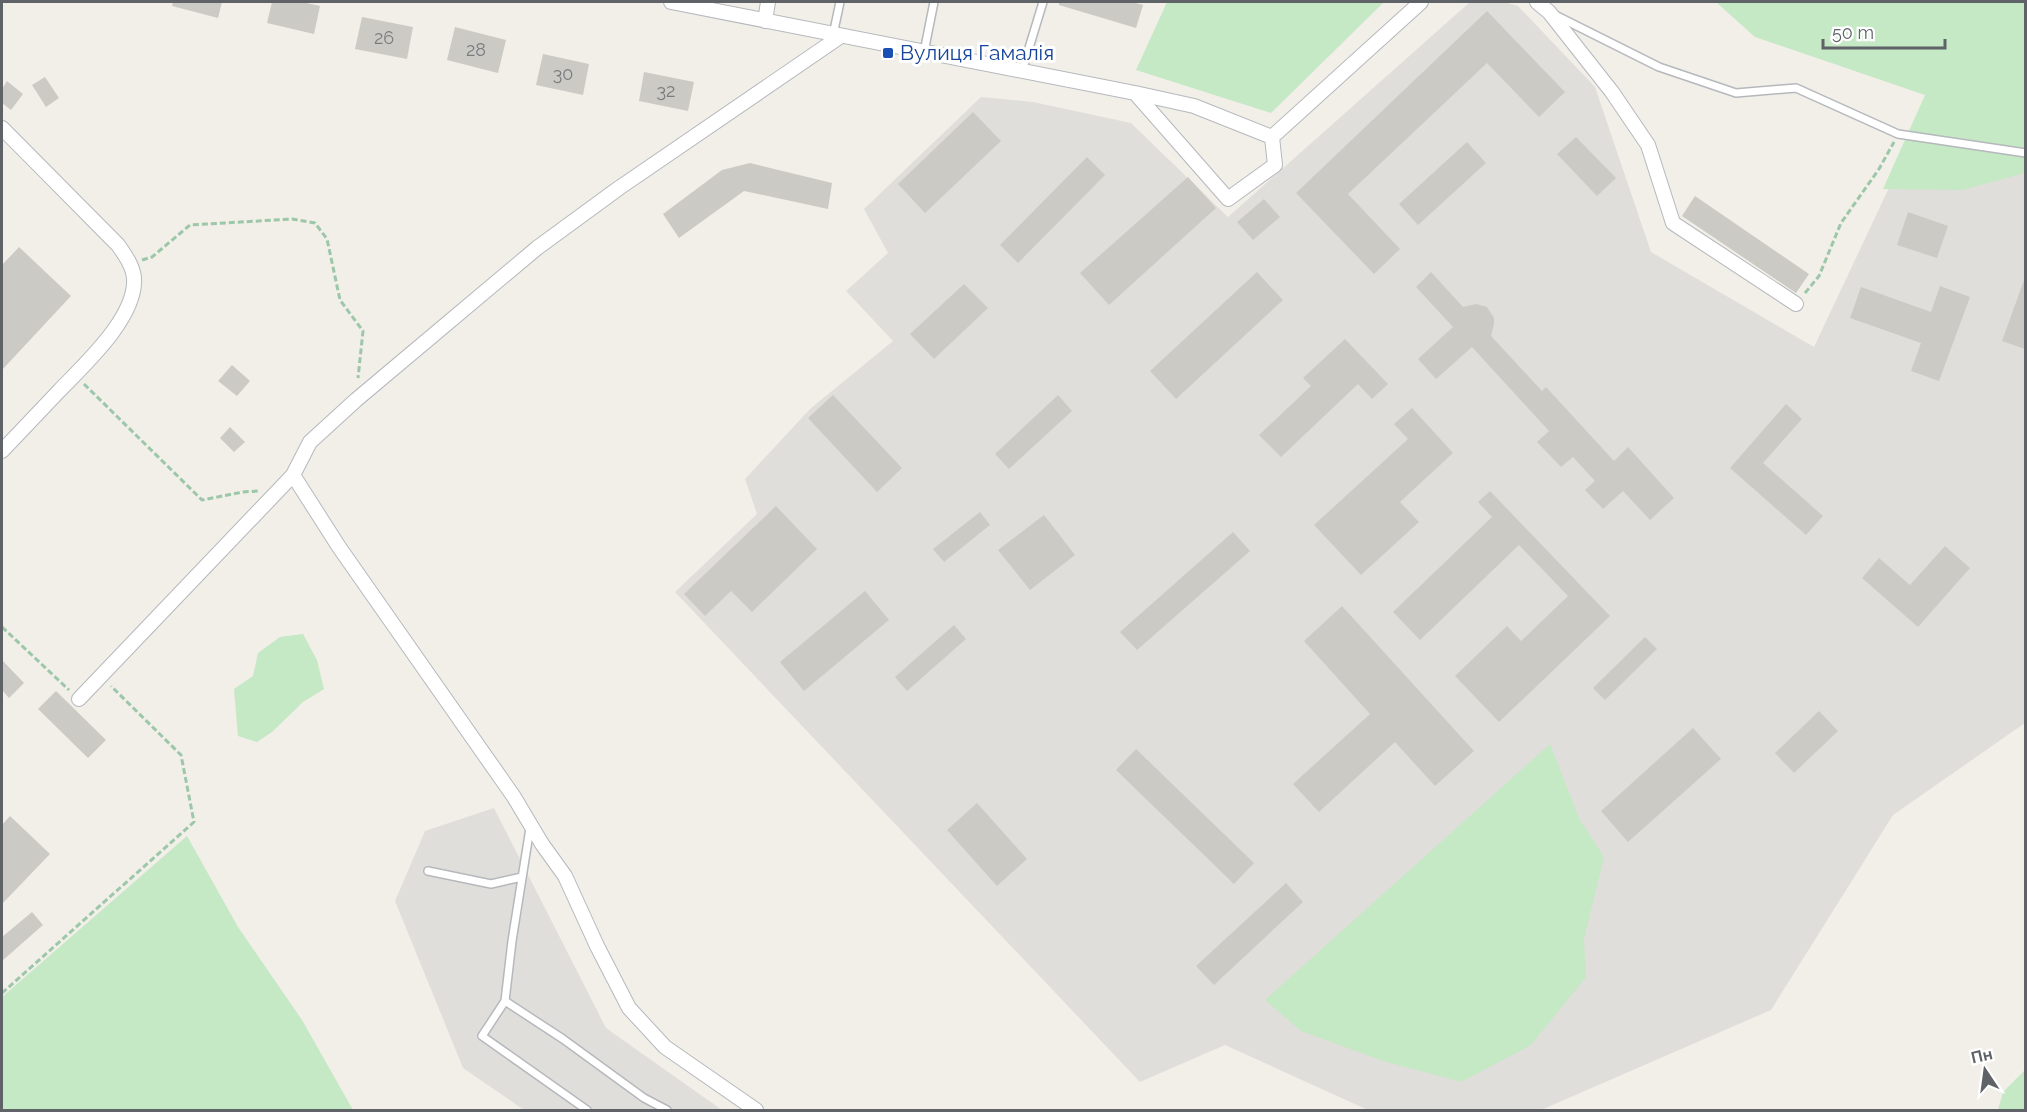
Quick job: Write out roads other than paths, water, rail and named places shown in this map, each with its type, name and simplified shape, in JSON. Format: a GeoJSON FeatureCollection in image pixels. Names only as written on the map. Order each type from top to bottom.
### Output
{"type":"FeatureCollection","features":[{"type":"Feature","properties":{"kind":"street"},"geometry":{"type":"LineString","coordinates":[[671,2],[888,43],[1194,106],[1272,137]]}},
{"type":"Feature","properties":{"kind":"street"},"geometry":{"type":"LineString","coordinates":[[765,21],[768,2]]}},
{"type":"Feature","properties":{"kind":"street"},"geometry":{"type":"LineString","coordinates":[[1272,137],[1421,2]]}},
{"type":"Feature","properties":{"kind":"street"},"geometry":{"type":"LineString","coordinates":[[1537,2],[1549,12],[1612,92],[1648,145],[1673,223],[1796,304]]}},
{"type":"Feature","properties":{"kind":"street"},"geometry":{"type":"LineString","coordinates":[[79,699],[294,476],[310,441],[356,400],[537,248],[837,35]]}},
{"type":"Feature","properties":{"kind":"street"},"geometry":{"type":"LineString","coordinates":[[1135,93],[1228,199],[1275,165],[1272,137]]}},
{"type":"Feature","properties":{"kind":"street"},"geometry":{"type":"LineString","coordinates":[[2,128],[118,245],[130,263],[134,278],[133,294],[124,315],[105,343],[2,451]]}},
{"type":"Feature","properties":{"kind":"street"},"geometry":{"type":"LineString","coordinates":[[294,476],[339,547],[514,797],[565,876],[629,1008],[665,1047],[756,1110]]}},
{"type":"Feature","properties":{"kind":"lane"},"geometry":{"type":"LineString","coordinates":[[837,35],[840,2]]}},
{"type":"Feature","properties":{"kind":"lane"},"geometry":{"type":"LineString","coordinates":[[924,52],[934,2]]}},
{"type":"Feature","properties":{"kind":"lane"},"geometry":{"type":"LineString","coordinates":[[1022,71],[1043,2]]}},
{"type":"Feature","properties":{"kind":"lane"},"geometry":{"type":"LineString","coordinates":[[1549,12],[1659,67],[1736,93],[1796,88],[1898,134],[2025,153]]}},
{"type":"Feature","properties":{"kind":"lane"},"geometry":{"type":"LineString","coordinates":[[531,824],[505,1001],[482,1036],[587,1110]]}},
{"type":"Feature","properties":{"kind":"lane"},"geometry":{"type":"LineString","coordinates":[[428,871],[491,884],[522,877]]}},
{"type":"Feature","properties":{"kind":"lane"},"geometry":{"type":"LineString","coordinates":[[505,1001],[564,1039],[644,1098],[667,1110]]}},
{"type":"Feature","properties":{"kind":"place","name":"Вулиця Гамалія"},"geometry":{"type":"Point","coordinates":[888,53]}}]}
